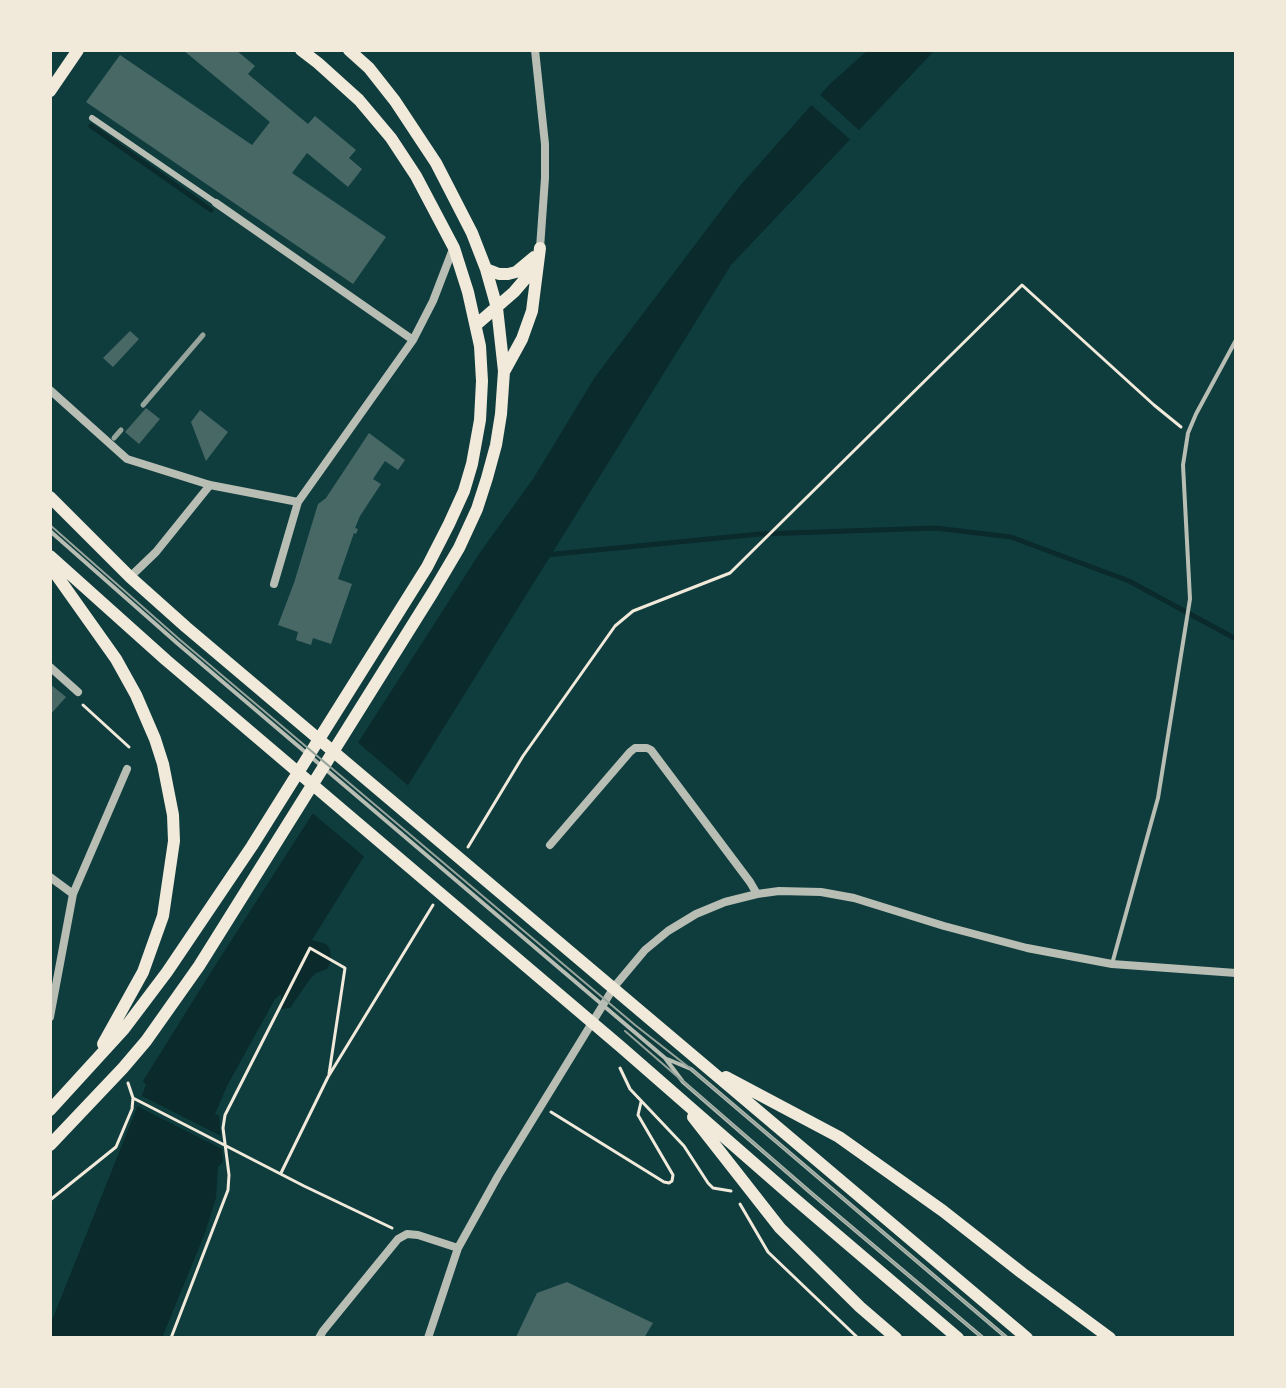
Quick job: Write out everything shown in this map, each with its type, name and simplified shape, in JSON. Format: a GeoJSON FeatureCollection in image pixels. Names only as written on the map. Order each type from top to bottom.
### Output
{"type":"FeatureCollection","features":[{"type":"Feature","properties":{"kind":"main road"},"geometry":{"type":"LineString","coordinates":[[50,91],[78,50]]}},
{"type":"Feature","properties":{"kind":"main road"},"geometry":{"type":"LineString","coordinates":[[50,1110],[124,1029],[167,972],[243,859],[427,567],[464,491],[472,464],[482,381],[476,325],[454,248],[416,176],[391,138],[359,100],[301,50]]}},
{"type":"Feature","properties":{"kind":"main road"},"geometry":{"type":"LineString","coordinates":[[50,1145],[146,1041],[199,966],[459,548],[477,509],[496,445],[504,371],[497,308],[486,269],[472,233],[436,163],[395,101],[369,68],[349,50]]}},
{"type":"Feature","properties":{"kind":"main road"},"geometry":{"type":"LineString","coordinates":[[476,325],[526,278],[540,248]]}},
{"type":"Feature","properties":{"kind":"main road"},"geometry":{"type":"LineString","coordinates":[[486,269],[499,274],[516,272],[540,248]]}},
{"type":"Feature","properties":{"kind":"main road"},"geometry":{"type":"LineString","coordinates":[[504,371],[522,339],[532,311],[540,248]]}},
{"type":"Feature","properties":{"kind":"main road"},"geometry":{"type":"LineString","coordinates":[[50,497],[130,577],[186,627],[1027,1338]]}},
{"type":"Feature","properties":{"kind":"main road"},"geometry":{"type":"LineString","coordinates":[[50,556],[166,660],[958,1338]]}},
{"type":"Feature","properties":{"kind":"main road"},"geometry":{"type":"LineString","coordinates":[[50,566],[116,659],[136,695],[163,764],[173,815],[174,841],[163,916],[143,972],[85,1074]]}},
{"type":"Feature","properties":{"kind":"main road"},"geometry":{"type":"LineString","coordinates":[[702,1064],[839,1137],[943,1211],[1110,1338]]}},
{"type":"Feature","properties":{"kind":"main road"},"geometry":{"type":"LineString","coordinates":[[669,1090],[780,1228],[896,1338]]}},
{"type":"Feature","properties":{"kind":"street"},"geometry":{"type":"LineString","coordinates":[[535,50],[545,144],[540,248]]}},
{"type":"Feature","properties":{"kind":"street"},"geometry":{"type":"LineString","coordinates":[[92,118],[413,340]]}},
{"type":"Feature","properties":{"kind":"street"},"geometry":{"type":"LineString","coordinates":[[274,584],[298,502],[413,340],[454,248]]}},
{"type":"Feature","properties":{"kind":"street"},"geometry":{"type":"LineString","coordinates":[[50,390],[127,459],[210,485],[298,502]]}},
{"type":"Feature","properties":{"kind":"street"},"geometry":{"type":"LineString","coordinates":[[130,577],[156,552],[210,485]]}},
{"type":"Feature","properties":{"kind":"street"},"geometry":{"type":"LineString","coordinates":[[50,667],[76,695]]}},
{"type":"Feature","properties":{"kind":"street"},"geometry":{"type":"LineString","coordinates":[[550,845],[630,752],[635,748],[647,748],[757,894]]}},
{"type":"Feature","properties":{"kind":"street"},"geometry":{"type":"LineString","coordinates":[[50,1017],[73,894],[127,769]]}},
{"type":"Feature","properties":{"kind":"street"},"geometry":{"type":"LineString","coordinates":[[50,877],[73,894]]}},
{"type":"Feature","properties":{"kind":"street"},"geometry":{"type":"LineString","coordinates":[[428,1338],[458,1248],[498,1176],[614,987],[645,950],[696,914],[757,894],[821,892],[854,898],[1013,945],[1112,964],[1236,973]]}},
{"type":"Feature","properties":{"kind":"street"},"geometry":{"type":"LineString","coordinates":[[319,1338],[398,1239],[407,1234],[418,1235],[458,1248]]}},
{"type":"Feature","properties":{"kind":"lane"},"geometry":{"type":"LineString","coordinates":[[1112,964],[1158,798],[1190,599],[1183,465],[1188,433],[1236,340]]}},
{"type":"Feature","properties":{"kind":"lane"},"geometry":{"type":"LineString","coordinates":[[50,531],[177,643],[665,1058],[683,1082],[983,1338]]}},
{"type":"Feature","properties":{"kind":"lane"},"geometry":{"type":"LineString","coordinates":[[665,1058],[691,1069],[1007,1338]]}},
{"type":"Feature","properties":{"kind":"path"},"geometry":{"type":"LineString","coordinates":[[461,858],[523,756],[615,626],[633,611],[730,573],[1022,285],[1188,433]]}},
{"type":"Feature","properties":{"kind":"path"},"geometry":{"type":"LineString","coordinates":[[76,695],[129,747]]}},
{"type":"Feature","properties":{"kind":"path"},"geometry":{"type":"LineString","coordinates":[[281,1173],[328,1077],[438,896]]}},
{"type":"Feature","properties":{"kind":"path"},"geometry":{"type":"LineString","coordinates":[[171,1338],[225,1204],[229,1175],[223,1128],[225,1115],[310,948],[345,968],[328,1077]]}},
{"type":"Feature","properties":{"kind":"path"},"geometry":{"type":"LineString","coordinates":[[614,1060],[623,1071],[630,1089],[684,1146],[708,1183],[713,1188],[731,1190]]}},
{"type":"Feature","properties":{"kind":"path"},"geometry":{"type":"LineString","coordinates":[[50,1200],[116,1147],[132,1109],[133,1098],[407,1234]]}},
{"type":"Feature","properties":{"kind":"path"},"geometry":{"type":"LineString","coordinates":[[541,1106],[669,1183],[673,1175],[638,1115],[641,1102]]}},
{"type":"Feature","properties":{"kind":"path"},"geometry":{"type":"LineString","coordinates":[[739,1202],[768,1252],[858,1338]]}},
{"type":"Feature","properties":{"kind":"water"},"geometry":{"type":"Polygon","coordinates":[[[868,50],[935,50],[731,265],[312,940],[326,944],[330,949],[331,962],[327,969],[310,979],[290,1008],[281,1009],[281,994],[275,999],[215,1114],[219,1115],[223,1162],[218,1167],[216,1198],[162,1338],[50,1338],[50,1325],[146,1085],[143,1081],[211,972],[481,551],[533,479],[595,377],[738,188],[830,84],[868,50]]]}},
{"type":"Feature","properties":{"kind":"pier"},"geometry":{"type":"Polygon","coordinates":[[[817,92],[862,133],[853,142],[808,102],[817,92]]]}},
{"type":"Feature","properties":{"kind":"pier"},"geometry":{"type":"Polygon","coordinates":[[[355,740],[411,788],[367,859],[310,811],[355,740]]]}},
{"type":"Feature","properties":{"kind":"pier"},"geometry":{"type":"Polygon","coordinates":[[[142,1096],[225,1138],[226,1151],[137,1106],[142,1096]]]}},
{"type":"Feature","properties":{"kind":"building"},"geometry":{"type":"Polygon","coordinates":[[[183,50],[236,50],[255,66],[248,74],[308,124],[315,116],[356,150],[349,158],[362,169],[348,187],[307,153],[292,173],[386,237],[353,284],[86,102],[120,55],[252,145],[270,122],[183,50]]]}},
{"type":"Feature","properties":{"kind":"building"},"geometry":{"type":"Polygon","coordinates":[[[130,331],[139,339],[113,367],[103,358],[130,331]]]}},
{"type":"Feature","properties":{"kind":"building"},"geometry":{"type":"Polygon","coordinates":[[[146,408],[160,419],[139,444],[125,432],[146,408]]]}},
{"type":"Feature","properties":{"kind":"building"},"geometry":{"type":"Polygon","coordinates":[[[200,410],[228,432],[206,461],[191,422],[200,410]]]}},
{"type":"Feature","properties":{"kind":"building"},"geometry":{"type":"Polygon","coordinates":[[[369,433],[405,460],[398,470],[385,461],[373,479],[381,484],[360,516],[338,579],[352,584],[331,644],[313,638],[311,645],[296,640],[298,632],[278,625],[318,504],[326,498],[369,433]]]}},
{"type":"Feature","properties":{"kind":"building"},"geometry":{"type":"Polygon","coordinates":[[[50,684],[66,697],[50,715],[50,684]]]}},
{"type":"Feature","properties":{"kind":"building"},"geometry":{"type":"Polygon","coordinates":[[[567,1282],[653,1323],[644,1338],[516,1337],[537,1293],[567,1282]]]}},
{"type":"Feature","properties":{"kind":"waterway"},"geometry":{"type":"LineString","coordinates":[[91,126],[211,210]]}},
{"type":"Feature","properties":{"kind":"waterway"},"geometry":{"type":"LineString","coordinates":[[545,555],[760,534],[935,528],[1011,537],[1129,581],[1236,639]]}},
{"type":"Feature","properties":{"kind":"tram line"},"geometry":{"type":"LineString","coordinates":[[50,525],[179,639],[1007,1338]]}},
{"type":"Feature","properties":{"kind":"tram line"},"geometry":{"type":"LineString","coordinates":[[625,1031],[983,1338]]}},
{"type":"Feature","properties":{"kind":"railway"},"geometry":{"type":"LineString","coordinates":[[143,405],[203,335]]}},
{"type":"Feature","properties":{"kind":"railway"},"geometry":{"type":"LineString","coordinates":[[114,438],[121,430]]}}]}
